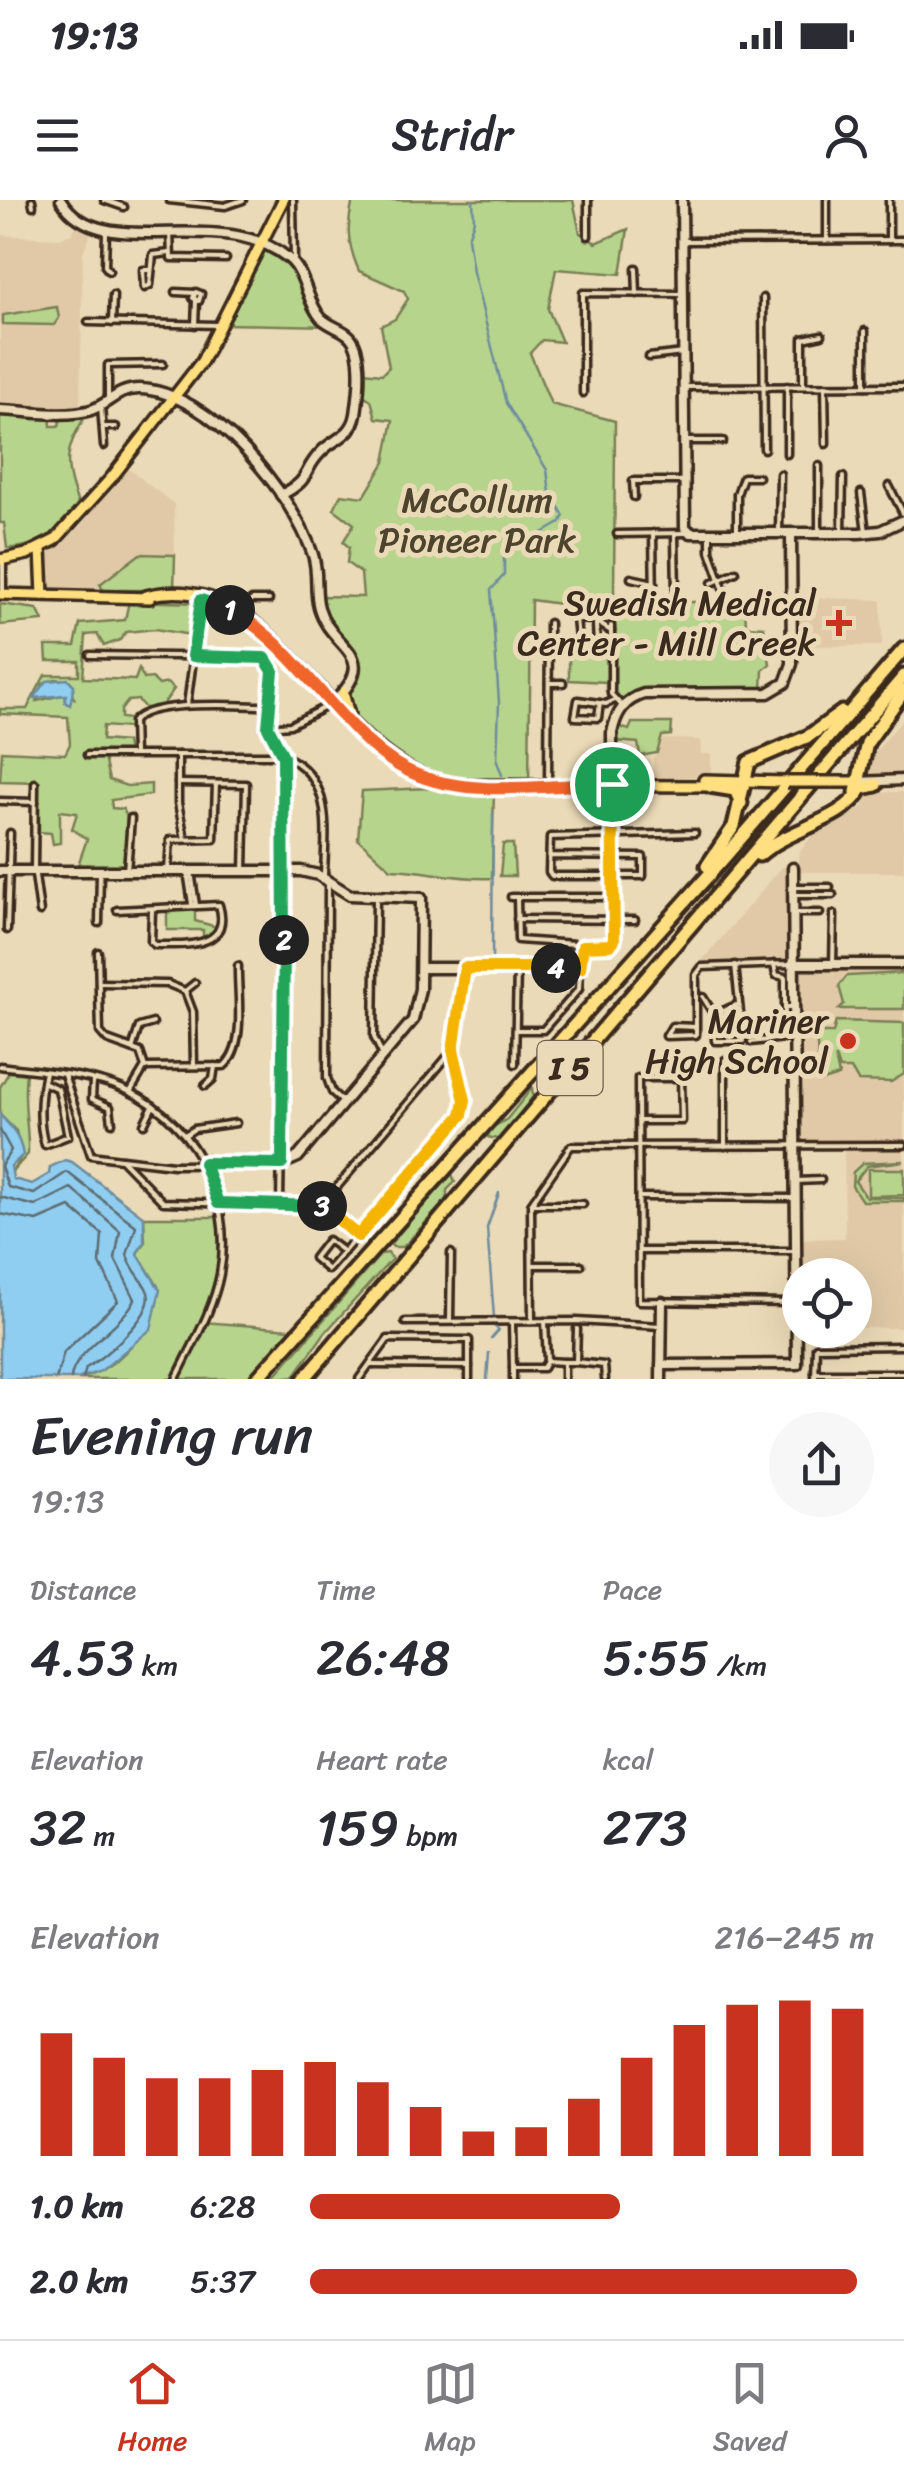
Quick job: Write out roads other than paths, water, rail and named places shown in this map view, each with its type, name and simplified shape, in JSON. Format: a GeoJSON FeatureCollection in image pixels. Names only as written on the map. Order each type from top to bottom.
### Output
{"type":"FeatureCollection","features":[{"type":"Feature","properties":{"kind":"highway"},"geometry":{"type":"LineString","coordinates":[[629,964],[720,850],[741,802],[746,767],[754,758],[829,724],[904,648]]}},
{"type":"Feature","properties":{"kind":"highway","name":"I 5"},"geometry":{"type":"LineString","coordinates":[[260,1375],[629,964],[904,648]]}},
{"type":"Feature","properties":{"kind":"highway","name":"I 5"},"geometry":{"type":"LineString","coordinates":[[304,1379],[904,676]]}},
{"type":"Feature","properties":{"kind":"highway"},"geometry":{"type":"LineString","coordinates":[[854,802],[870,738],[904,691]]}},
{"type":"Feature","properties":{"kind":"highway"},"geometry":{"type":"LineString","coordinates":[[720,892],[779,839],[847,809],[862,788],[876,785]]}},
{"type":"Feature","properties":{"kind":"highway"},"geometry":{"type":"LineString","coordinates":[[710,786],[735,790],[741,802]]}},
{"type":"Feature","properties":{"kind":"highway"},"geometry":{"type":"LineString","coordinates":[[296,1379],[344,1330]]}},
{"type":"Feature","properties":{"kind":"main road"},"geometry":{"type":"LineString","coordinates":[[2,559],[41,549],[84,512],[202,361],[263,245],[280,204]]}},
{"type":"Feature","properties":{"kind":"main road"},"geometry":{"type":"LineString","coordinates":[[23,554],[60,534]]}},
{"type":"Feature","properties":{"kind":"main road"},"geometry":{"type":"LineString","coordinates":[[42,595],[41,549],[49,540]]}},
{"type":"Feature","properties":{"kind":"main road"},"geometry":{"type":"LineString","coordinates":[[1,595],[202,597],[239,611],[396,764],[432,780],[460,785],[857,782]]}},
{"type":"Feature","properties":{"kind":"main road"},"geometry":{"type":"LineString","coordinates":[[146,596],[201,600],[253,621]]}},
{"type":"Feature","properties":{"kind":"main road"},"geometry":{"type":"LineString","coordinates":[[344,692],[343,704],[355,726]]}},
{"type":"Feature","properties":{"kind":"main road"},"geometry":{"type":"LineString","coordinates":[[666,786],[688,782]]}},
{"type":"Feature","properties":{"kind":"main road"},"geometry":{"type":"LineString","coordinates":[[612,784],[710,786],[744,782]]}},
{"type":"Feature","properties":{"kind":"street"},"geometry":{"type":"LineString","coordinates":[[61,200],[88,227],[106,232],[238,232],[293,263]]}},
{"type":"Feature","properties":{"kind":"street"},"geometry":{"type":"LineString","coordinates":[[105,200],[124,207]]}},
{"type":"Feature","properties":{"kind":"street"},"geometry":{"type":"LineString","coordinates":[[170,200],[226,206],[244,200]]}},
{"type":"Feature","properties":{"kind":"street"},"geometry":{"type":"LineString","coordinates":[[280,495],[306,480],[321,451],[346,435],[356,414],[355,342],[318,314],[293,263],[293,200]]}},
{"type":"Feature","properties":{"kind":"street"},"geometry":{"type":"LineString","coordinates":[[588,200],[588,236]]}},
{"type":"Feature","properties":{"kind":"street"},"geometry":{"type":"LineString","coordinates":[[682,200],[684,523],[691,533]]}},
{"type":"Feature","properties":{"kind":"street"},"geometry":{"type":"LineString","coordinates":[[827,200],[827,240]]}},
{"type":"Feature","properties":{"kind":"street"},"geometry":{"type":"LineString","coordinates":[[889,200],[889,240]]}},
{"type":"Feature","properties":{"kind":"street"},"geometry":{"type":"LineString","coordinates":[[106,232],[105,266],[109,271]]}},
{"type":"Feature","properties":{"kind":"street"},"geometry":{"type":"LineString","coordinates":[[170,232],[171,255]]}},
{"type":"Feature","properties":{"kind":"street"},"geometry":{"type":"LineString","coordinates":[[683,241],[904,240]]}},
{"type":"Feature","properties":{"kind":"street"},"geometry":{"type":"LineString","coordinates":[[150,270],[153,255],[226,259]]}},
{"type":"Feature","properties":{"kind":"street"},"geometry":{"type":"LineString","coordinates":[[636,268],[637,294]]}},
{"type":"Feature","properties":{"kind":"street"},"geometry":{"type":"LineString","coordinates":[[176,292],[195,293],[196,325]]}},
{"type":"Feature","properties":{"kind":"street"},"geometry":{"type":"LineString","coordinates":[[583,394],[583,293],[684,294]]}},
{"type":"Feature","properties":{"kind":"street"},"geometry":{"type":"LineString","coordinates":[[112,323],[113,294]]}},
{"type":"Feature","properties":{"kind":"street"},"geometry":{"type":"LineString","coordinates":[[763,298],[764,449]]}},
{"type":"Feature","properties":{"kind":"street"},"geometry":{"type":"LineString","coordinates":[[88,322],[221,325]]}},
{"type":"Feature","properties":{"kind":"street"},"geometry":{"type":"LineString","coordinates":[[865,331],[865,386]]}},
{"type":"Feature","properties":{"kind":"street"},"geometry":{"type":"LineString","coordinates":[[803,386],[804,339],[822,335]]}},
{"type":"Feature","properties":{"kind":"street"},"geometry":{"type":"LineString","coordinates":[[649,357],[684,353]]}},
{"type":"Feature","properties":{"kind":"street"},"geometry":{"type":"LineString","coordinates":[[104,446],[105,370],[114,364],[163,364]]}},
{"type":"Feature","properties":{"kind":"street"},"geometry":{"type":"LineString","coordinates":[[684,386],[904,386]]}},
{"type":"Feature","properties":{"kind":"street"},"geometry":{"type":"LineString","coordinates":[[787,386],[787,454]]}},
{"type":"Feature","properties":{"kind":"street"},"geometry":{"type":"LineString","coordinates":[[825,386],[826,444]]}},
{"type":"Feature","properties":{"kind":"street"},"geometry":{"type":"LineString","coordinates":[[0,410],[83,412],[142,389],[172,399],[232,435],[250,452],[313,554],[320,611],[354,658],[354,674],[333,703],[290,724],[268,727]]}},
{"type":"Feature","properties":{"kind":"street"},"geometry":{"type":"LineString","coordinates":[[106,427],[116,426]]}},
{"type":"Feature","properties":{"kind":"street"},"geometry":{"type":"LineString","coordinates":[[683,441],[724,441]]}},
{"type":"Feature","properties":{"kind":"street"},"geometry":{"type":"LineString","coordinates":[[819,534],[820,466]]}},
{"type":"Feature","properties":{"kind":"street"},"geometry":{"type":"LineString","coordinates":[[779,534],[780,474]]}},
{"type":"Feature","properties":{"kind":"street"},"geometry":{"type":"LineString","coordinates":[[737,533],[739,484],[743,477],[758,477]]}},
{"type":"Feature","properties":{"kind":"street"},"geometry":{"type":"LineString","coordinates":[[842,534],[843,477]]}},
{"type":"Feature","properties":{"kind":"street"},"geometry":{"type":"LineString","coordinates":[[634,497],[632,481],[683,481]]}},
{"type":"Feature","properties":{"kind":"street"},"geometry":{"type":"LineString","coordinates":[[616,534],[866,532],[892,527],[904,518],[889,486]]}},
{"type":"Feature","properties":{"kind":"street"},"geometry":{"type":"LineString","coordinates":[[860,492],[866,532]]}},
{"type":"Feature","properties":{"kind":"street"},"geometry":{"type":"LineString","coordinates":[[653,533],[654,602]]}},
{"type":"Feature","properties":{"kind":"street"},"geometry":{"type":"LineString","coordinates":[[675,533],[676,595]]}},
{"type":"Feature","properties":{"kind":"street"},"geometry":{"type":"LineString","coordinates":[[710,534],[710,551],[728,602]]}},
{"type":"Feature","properties":{"kind":"street"},"geometry":{"type":"LineString","coordinates":[[600,703],[598,718],[575,717],[578,700],[619,703],[653,693],[778,689],[790,676],[792,664],[791,534]]}},
{"type":"Feature","properties":{"kind":"street"},"geometry":{"type":"LineString","coordinates":[[1,595],[2,559]]}},
{"type":"Feature","properties":{"kind":"street"},"geometry":{"type":"LineString","coordinates":[[712,583],[736,572]]}},
{"type":"Feature","properties":{"kind":"street"},"geometry":{"type":"LineString","coordinates":[[631,578],[654,582]]}},
{"type":"Feature","properties":{"kind":"street"},"geometry":{"type":"LineString","coordinates":[[187,706],[201,600]]}},
{"type":"Feature","properties":{"kind":"street"},"geometry":{"type":"LineString","coordinates":[[239,611],[252,600],[269,600]]}},
{"type":"Feature","properties":{"kind":"street"},"geometry":{"type":"LineString","coordinates":[[611,648],[579,648],[575,622],[579,616],[611,628],[611,648],[611,694],[619,703]]}},
{"type":"Feature","properties":{"kind":"street"},"geometry":{"type":"LineString","coordinates":[[597,622],[597,648]]}},
{"type":"Feature","properties":{"kind":"street"},"geometry":{"type":"LineString","coordinates":[[548,785],[549,623]]}},
{"type":"Feature","properties":{"kind":"street"},"geometry":{"type":"LineString","coordinates":[[90,656],[265,658],[273,671],[268,727],[283,756],[285,872],[280,1204]]}},
{"type":"Feature","properties":{"kind":"street"},"geometry":{"type":"LineString","coordinates":[[549,683],[563,684]]}},
{"type":"Feature","properties":{"kind":"street"},"geometry":{"type":"LineString","coordinates":[[615,898],[514,898],[520,942],[613,943],[615,898],[612,733],[619,703]]}},
{"type":"Feature","properties":{"kind":"street"},"geometry":{"type":"LineString","coordinates":[[134,754],[135,717],[187,706],[268,706]]}},
{"type":"Feature","properties":{"kind":"street"},"geometry":{"type":"LineString","coordinates":[[88,755],[283,756],[313,775],[322,792],[324,878],[330,905],[328,1078],[332,1092],[344,1104]]}},
{"type":"Feature","properties":{"kind":"street"},"geometry":{"type":"LineString","coordinates":[[178,755],[185,840]]}},
{"type":"Feature","properties":{"kind":"street"},"geometry":{"type":"LineString","coordinates":[[857,782],[904,782]]}},
{"type":"Feature","properties":{"kind":"street"},"geometry":{"type":"LineString","coordinates":[[857,782],[904,782]]}},
{"type":"Feature","properties":{"kind":"street"},"geometry":{"type":"LineString","coordinates":[[36,783],[40,912]]}},
{"type":"Feature","properties":{"kind":"street"},"geometry":{"type":"LineString","coordinates":[[178,783],[246,784],[244,872]]}},
{"type":"Feature","properties":{"kind":"street"},"geometry":{"type":"LineString","coordinates":[[168,871],[170,840],[214,839],[216,784]]}},
{"type":"Feature","properties":{"kind":"street"},"geometry":{"type":"LineString","coordinates":[[0,801],[35,802]]}},
{"type":"Feature","properties":{"kind":"street"},"geometry":{"type":"LineString","coordinates":[[613,806],[641,806]]}},
{"type":"Feature","properties":{"kind":"street"},"geometry":{"type":"LineString","coordinates":[[127,871],[131,818]]}},
{"type":"Feature","properties":{"kind":"street"},"geometry":{"type":"LineString","coordinates":[[7,930],[10,833]]}},
{"type":"Feature","properties":{"kind":"street"},"geometry":{"type":"LineString","coordinates":[[550,856],[643,858],[643,876],[552,876],[550,856],[551,834],[695,833]]}},
{"type":"Feature","properties":{"kind":"street"},"geometry":{"type":"LineString","coordinates":[[751,1042],[784,1038],[792,964],[793,868]]}},
{"type":"Feature","properties":{"kind":"street"},"geometry":{"type":"LineString","coordinates":[[0,871],[312,872],[350,895],[421,898],[420,968],[412,1020],[298,1158],[282,1164],[98,1159],[88,1150],[64,1075]]}},
{"type":"Feature","properties":{"kind":"street"},"geometry":{"type":"LineString","coordinates":[[189,871],[194,904]]}},
{"type":"Feature","properties":{"kind":"street"},"geometry":{"type":"LineString","coordinates":[[99,922],[100,872]]}},
{"type":"Feature","properties":{"kind":"street"},"geometry":{"type":"LineString","coordinates":[[792,891],[830,886]]}},
{"type":"Feature","properties":{"kind":"street"},"geometry":{"type":"LineString","coordinates":[[792,891],[833,895]]}},
{"type":"Feature","properties":{"kind":"street"},"geometry":{"type":"LineString","coordinates":[[376,896],[374,1037],[383,1056]]}},
{"type":"Feature","properties":{"kind":"street"},"geometry":{"type":"LineString","coordinates":[[117,910],[194,904],[221,906],[220,930],[202,945],[153,944],[152,910]]}},
{"type":"Feature","properties":{"kind":"street"},"geometry":{"type":"LineString","coordinates":[[792,913],[820,913]]}},
{"type":"Feature","properties":{"kind":"street"},"geometry":{"type":"LineString","coordinates":[[834,914],[834,964]]}},
{"type":"Feature","properties":{"kind":"street"},"geometry":{"type":"LineString","coordinates":[[517,919],[635,920]]}},
{"type":"Feature","properties":{"kind":"street"},"geometry":{"type":"LineString","coordinates":[[516,1030],[543,1030],[579,989],[577,945]]}},
{"type":"Feature","properties":{"kind":"street"},"geometry":{"type":"LineString","coordinates":[[98,952],[100,1032],[107,1040],[144,1056],[145,1067],[130,1092]]}},
{"type":"Feature","properties":{"kind":"street"},"geometry":{"type":"LineString","coordinates":[[774,964],[776,976],[785,980],[788,1007],[795,1258]]}},
{"type":"Feature","properties":{"kind":"street"},"geometry":{"type":"LineString","coordinates":[[696,1026],[672,1026],[666,1036],[696,1035],[696,1026],[696,976],[702,968],[904,964]]}},
{"type":"Feature","properties":{"kind":"street"},"geometry":{"type":"LineString","coordinates":[[704,997],[714,1015],[715,1041],[742,1041],[742,1012],[736,1006],[734,965]]}},
{"type":"Feature","properties":{"kind":"street"},"geometry":{"type":"LineString","coordinates":[[145,1067],[215,1066],[230,1061],[236,1048],[238,966]]}},
{"type":"Feature","properties":{"kind":"street"},"geometry":{"type":"LineString","coordinates":[[420,968],[580,968]]}},
{"type":"Feature","properties":{"kind":"street"},"geometry":{"type":"LineString","coordinates":[[344,1252],[328,1240],[314,1258],[328,1270],[344,1252],[358,1236],[462,1115],[465,1100],[453,1050],[465,968]]}},
{"type":"Feature","properties":{"kind":"street"},"geometry":{"type":"LineString","coordinates":[[515,1064],[517,968]]}},
{"type":"Feature","properties":{"kind":"street"},"geometry":{"type":"LineString","coordinates":[[99,983],[168,984],[186,991]]}},
{"type":"Feature","properties":{"kind":"street"},"geometry":{"type":"LineString","coordinates":[[186,991],[195,983]]}},
{"type":"Feature","properties":{"kind":"street"},"geometry":{"type":"LineString","coordinates":[[186,991],[193,1012],[194,1066]]}},
{"type":"Feature","properties":{"kind":"street"},"geometry":{"type":"LineString","coordinates":[[714,1015],[736,1006]]}},
{"type":"Feature","properties":{"kind":"street"},"geometry":{"type":"LineString","coordinates":[[132,1049],[139,1027],[152,1023]]}},
{"type":"Feature","properties":{"kind":"street"},"geometry":{"type":"LineString","coordinates":[[321,1206],[453,1050]]}},
{"type":"Feature","properties":{"kind":"street"},"geometry":{"type":"LineString","coordinates":[[724,1146],[725,1060]]}},
{"type":"Feature","properties":{"kind":"street"},"geometry":{"type":"LineString","coordinates":[[0,1066],[94,1080],[130,1092],[154,1106],[185,1135],[204,1163],[218,1203],[222,1236],[219,1277],[176,1379]]}},
{"type":"Feature","properties":{"kind":"street"},"geometry":{"type":"LineString","coordinates":[[205,1086],[214,1079],[215,1066]]}},
{"type":"Feature","properties":{"kind":"street"},"geometry":{"type":"LineString","coordinates":[[43,1082],[58,1089],[68,1136],[45,1145],[41,1093],[43,1082],[45,1072]]}},
{"type":"Feature","properties":{"kind":"street"},"geometry":{"type":"LineString","coordinates":[[638,1121],[682,1121],[681,1078],[638,1078],[638,1121],[638,1301],[782,1302]]}},
{"type":"Feature","properties":{"kind":"street"},"geometry":{"type":"LineString","coordinates":[[94,1080],[92,1099],[110,1107],[112,1123]]}},
{"type":"Feature","properties":{"kind":"street"},"geometry":{"type":"LineString","coordinates":[[144,1124],[154,1106]]}},
{"type":"Feature","properties":{"kind":"street"},"geometry":{"type":"LineString","coordinates":[[185,1135],[194,1129],[236,1122]]}},
{"type":"Feature","properties":{"kind":"street"},"geometry":{"type":"LineString","coordinates":[[532,1321],[531,1204],[570,1146],[904,1145]]}},
{"type":"Feature","properties":{"kind":"street"},"geometry":{"type":"LineString","coordinates":[[121,1159],[163,1202],[321,1206],[358,1236]]}},
{"type":"Feature","properties":{"kind":"street"},"geometry":{"type":"LineString","coordinates":[[794,1181],[821,1180]]}},
{"type":"Feature","properties":{"kind":"street"},"geometry":{"type":"LineString","coordinates":[[638,1197],[794,1198]]}},
{"type":"Feature","properties":{"kind":"street"},"geometry":{"type":"LineString","coordinates":[[531,1204],[583,1204]]}},
{"type":"Feature","properties":{"kind":"street"},"geometry":{"type":"LineString","coordinates":[[638,1251],[795,1250]]}},
{"type":"Feature","properties":{"kind":"street"},"geometry":{"type":"LineString","coordinates":[[450,1320],[451,1253]]}},
{"type":"Feature","properties":{"kind":"street"},"geometry":{"type":"LineString","coordinates":[[532,1265],[580,1265]]}},
{"type":"Feature","properties":{"kind":"street"},"geometry":{"type":"LineString","coordinates":[[661,1379],[662,1302]]}},
{"type":"Feature","properties":{"kind":"street"},"geometry":{"type":"LineString","coordinates":[[512,1320],[513,1379]]}},
{"type":"Feature","properties":{"kind":"street"},"geometry":{"type":"LineString","coordinates":[[405,1322],[512,1320],[661,1326]]}},
{"type":"Feature","properties":{"kind":"street"},"geometry":{"type":"LineString","coordinates":[[513,1368],[543,1368],[547,1361],[545,1321]]}},
{"type":"Feature","properties":{"kind":"street"},"geometry":{"type":"LineString","coordinates":[[576,1362],[577,1329]]}},
{"type":"Feature","properties":{"kind":"street"},"geometry":{"type":"LineString","coordinates":[[363,1378],[385,1340],[469,1340],[469,1379]]}},
{"type":"Feature","properties":{"kind":"street"},"geometry":{"type":"LineString","coordinates":[[904,1346],[816,1347],[814,1363],[815,1376],[904,1373]]}},
{"type":"Feature","properties":{"kind":"street"},"geometry":{"type":"LineString","coordinates":[[797,1348],[797,1361]]}},
{"type":"Feature","properties":{"kind":"street"},"geometry":{"type":"LineString","coordinates":[[547,1361],[604,1365],[605,1379]]}},
{"type":"Feature","properties":{"kind":"street"},"geometry":{"type":"LineString","coordinates":[[564,1362],[564,1379]]}},
{"type":"Feature","properties":{"kind":"street"},"geometry":{"type":"LineString","coordinates":[[661,1365],[814,1363]]}},
{"type":"Feature","properties":{"kind":"street"},"geometry":{"type":"LineString","coordinates":[[371,1365],[469,1366]]}},
{"type":"Feature","properties":{"kind":"water"},"geometry":{"type":"Polygon","coordinates":[[[68,679],[74,685],[70,705],[65,702],[66,695],[34,698],[47,681],[68,679]]]}},
{"type":"Feature","properties":{"kind":"water"},"geometry":{"type":"Polygon","coordinates":[[[0,1115],[15,1133],[23,1155],[11,1166],[13,1179],[32,1184],[49,1174],[50,1167],[65,1160],[72,1162],[144,1217],[144,1243],[137,1253],[160,1290],[151,1329],[101,1371],[77,1379],[0,1379],[0,1115]]]}},
{"type":"Feature","properties":{"kind":"waterway"},"geometry":{"type":"LineString","coordinates":[[473,200],[474,220],[468,237],[473,272],[506,403],[547,470],[550,493],[564,516],[560,523],[504,555],[504,575],[491,590],[499,702],[497,761],[502,775]]}},
{"type":"Feature","properties":{"kind":"waterway"},"geometry":{"type":"LineString","coordinates":[[492,963],[493,813]]}},
{"type":"Feature","properties":{"kind":"waterway"},"geometry":{"type":"LineString","coordinates":[[494,1317],[487,1228],[499,1193]]}},
{"type":"Feature","properties":{"kind":"waterway"},"geometry":{"type":"LineString","coordinates":[[491,1339],[499,1330],[494,1326]]}},
{"type":"Feature","properties":{"kind":"waterway"},"geometry":{"type":"LineString","coordinates":[[487,1379],[489,1353]]}},
{"type":"Feature","properties":{"kind":"place","name":"Swedish Medical Center - Mill Creek"},"geometry":{"type":"Point","coordinates":[839,623]}},
{"type":"Feature","properties":{"kind":"place","name":"Mariner High School"},"geometry":{"type":"Point","coordinates":[848,1041]}},
{"type":"Feature","properties":{"kind":"park label","name":"McCollum Pioneer Park"},"geometry":{"type":"Point","coordinates":[477,520]}}]}
